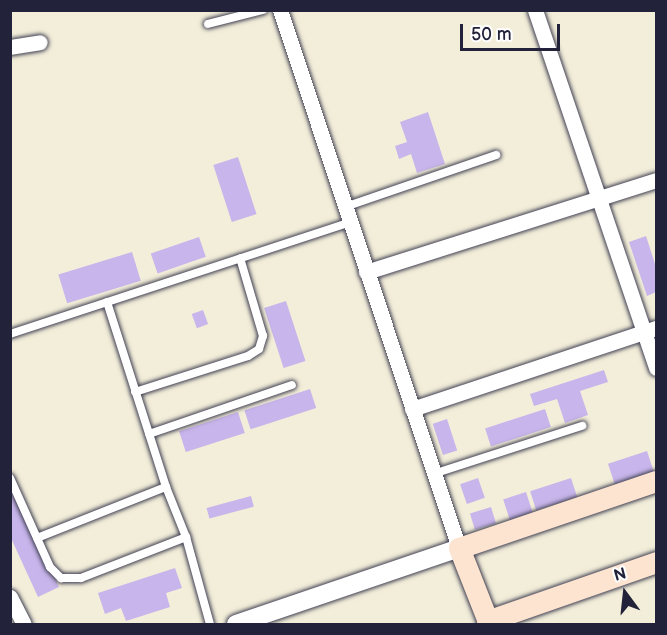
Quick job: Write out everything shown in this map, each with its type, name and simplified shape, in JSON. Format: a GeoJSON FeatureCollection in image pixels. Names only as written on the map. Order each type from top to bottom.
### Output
{"type":"FeatureCollection","features":[{"type":"Feature","properties":{"kind":"main road"},"geometry":{"type":"LineString","coordinates":[[657,481],[459,548],[484,623],[657,562]]}},
{"type":"Feature","properties":{"kind":"street"},"geometry":{"type":"LineString","coordinates":[[236,624],[459,548],[280,10]]}},
{"type":"Feature","properties":{"kind":"street"},"geometry":{"type":"LineString","coordinates":[[535,10],[599,198],[650,330],[657,368]]}},
{"type":"Feature","properties":{"kind":"street"},"geometry":{"type":"LineString","coordinates":[[10,47],[40,42]]}},
{"type":"Feature","properties":{"kind":"street"},"geometry":{"type":"LineString","coordinates":[[366,272],[657,180]]}},
{"type":"Feature","properties":{"kind":"street"},"geometry":{"type":"LineString","coordinates":[[412,409],[650,330]]}},
{"type":"Feature","properties":{"kind":"street"},"geometry":{"type":"LineString","coordinates":[[10,597],[24,624]]}},
{"type":"Feature","properties":{"kind":"lane"},"geometry":{"type":"LineString","coordinates":[[208,24],[263,10]]}},
{"type":"Feature","properties":{"kind":"lane"},"geometry":{"type":"LineString","coordinates":[[345,207],[496,155]]}},
{"type":"Feature","properties":{"kind":"lane"},"geometry":{"type":"LineString","coordinates":[[10,334],[350,222]]}},
{"type":"Feature","properties":{"kind":"lane"},"geometry":{"type":"LineString","coordinates":[[135,392],[248,356],[259,349],[263,336],[240,258]]}},
{"type":"Feature","properties":{"kind":"lane"},"geometry":{"type":"LineString","coordinates":[[107,302],[165,487],[186,537],[210,624]]}},
{"type":"Feature","properties":{"kind":"lane"},"geometry":{"type":"LineString","coordinates":[[149,434],[292,385]]}},
{"type":"Feature","properties":{"kind":"lane"},"geometry":{"type":"LineString","coordinates":[[434,474],[582,426]]}},
{"type":"Feature","properties":{"kind":"lane"},"geometry":{"type":"LineString","coordinates":[[10,477],[50,567],[62,578],[81,578],[186,537]]}},
{"type":"Feature","properties":{"kind":"lane"},"geometry":{"type":"LineString","coordinates":[[37,538],[165,487]]}},
{"type":"Feature","properties":{"kind":"building"},"geometry":{"type":"Polygon","coordinates":[[[428,112],[445,164],[417,173],[411,154],[399,159],[395,146],[407,142],[400,122],[428,112]]]}},
{"type":"Feature","properties":{"kind":"building"},"geometry":{"type":"Polygon","coordinates":[[[238,157],[257,214],[232,222],[213,165],[238,157]]]}},
{"type":"Feature","properties":{"kind":"building"},"geometry":{"type":"Polygon","coordinates":[[[646,236],[656,267],[656,292],[647,296],[629,242],[646,236]]]}},
{"type":"Feature","properties":{"kind":"building"},"geometry":{"type":"Polygon","coordinates":[[[199,237],[206,257],[158,273],[151,254],[199,237]]]}},
{"type":"Feature","properties":{"kind":"building"},"geometry":{"type":"Polygon","coordinates":[[[132,252],[141,281],[67,303],[58,275],[132,252]]]}},
{"type":"Feature","properties":{"kind":"building"},"geometry":{"type":"Polygon","coordinates":[[[286,301],[305,361],[284,368],[264,308],[286,301]]]}},
{"type":"Feature","properties":{"kind":"building"},"geometry":{"type":"Polygon","coordinates":[[[203,310],[208,324],[197,328],[192,314],[203,310]]]}},
{"type":"Feature","properties":{"kind":"building"},"geometry":{"type":"Polygon","coordinates":[[[604,370],[608,382],[580,391],[588,415],[565,423],[557,399],[534,406],[530,394],[604,370]]]}},
{"type":"Feature","properties":{"kind":"building"},"geometry":{"type":"Polygon","coordinates":[[[310,389],[316,408],[251,429],[244,410],[310,389]]]}},
{"type":"Feature","properties":{"kind":"building"},"geometry":{"type":"Polygon","coordinates":[[[545,409],[551,427],[491,447],[485,428],[545,409]]]}},
{"type":"Feature","properties":{"kind":"building"},"geometry":{"type":"Polygon","coordinates":[[[238,412],[245,433],[186,452],[179,431],[238,412]]]}},
{"type":"Feature","properties":{"kind":"building"},"geometry":{"type":"Polygon","coordinates":[[[447,419],[457,450],[443,455],[433,424],[447,419]]]}},
{"type":"Feature","properties":{"kind":"building"},"geometry":{"type":"Polygon","coordinates":[[[647,451],[654,472],[615,485],[608,464],[647,451]]]}},
{"type":"Feature","properties":{"kind":"building"},"geometry":{"type":"Polygon","coordinates":[[[478,478],[485,498],[467,504],[460,484],[478,478]]]}},
{"type":"Feature","properties":{"kind":"building"},"geometry":{"type":"Polygon","coordinates":[[[571,478],[577,497],[536,510],[530,491],[571,478]]]}},
{"type":"Feature","properties":{"kind":"building"},"geometry":{"type":"Polygon","coordinates":[[[15,492],[59,587],[38,597],[10,536],[10,495],[15,492]]]}},
{"type":"Feature","properties":{"kind":"building"},"geometry":{"type":"Polygon","coordinates":[[[526,492],[533,513],[510,520],[503,499],[526,492]]]}},
{"type":"Feature","properties":{"kind":"building"},"geometry":{"type":"Polygon","coordinates":[[[251,496],[254,507],[209,519],[207,508],[251,496]]]}},
{"type":"Feature","properties":{"kind":"building"},"geometry":{"type":"Polygon","coordinates":[[[491,507],[496,523],[475,530],[470,513],[491,507]]]}},
{"type":"Feature","properties":{"kind":"building"},"geometry":{"type":"Polygon","coordinates":[[[175,568],[182,588],[166,593],[170,607],[126,621],[121,608],[105,614],[98,593],[175,568]]]}}]}
